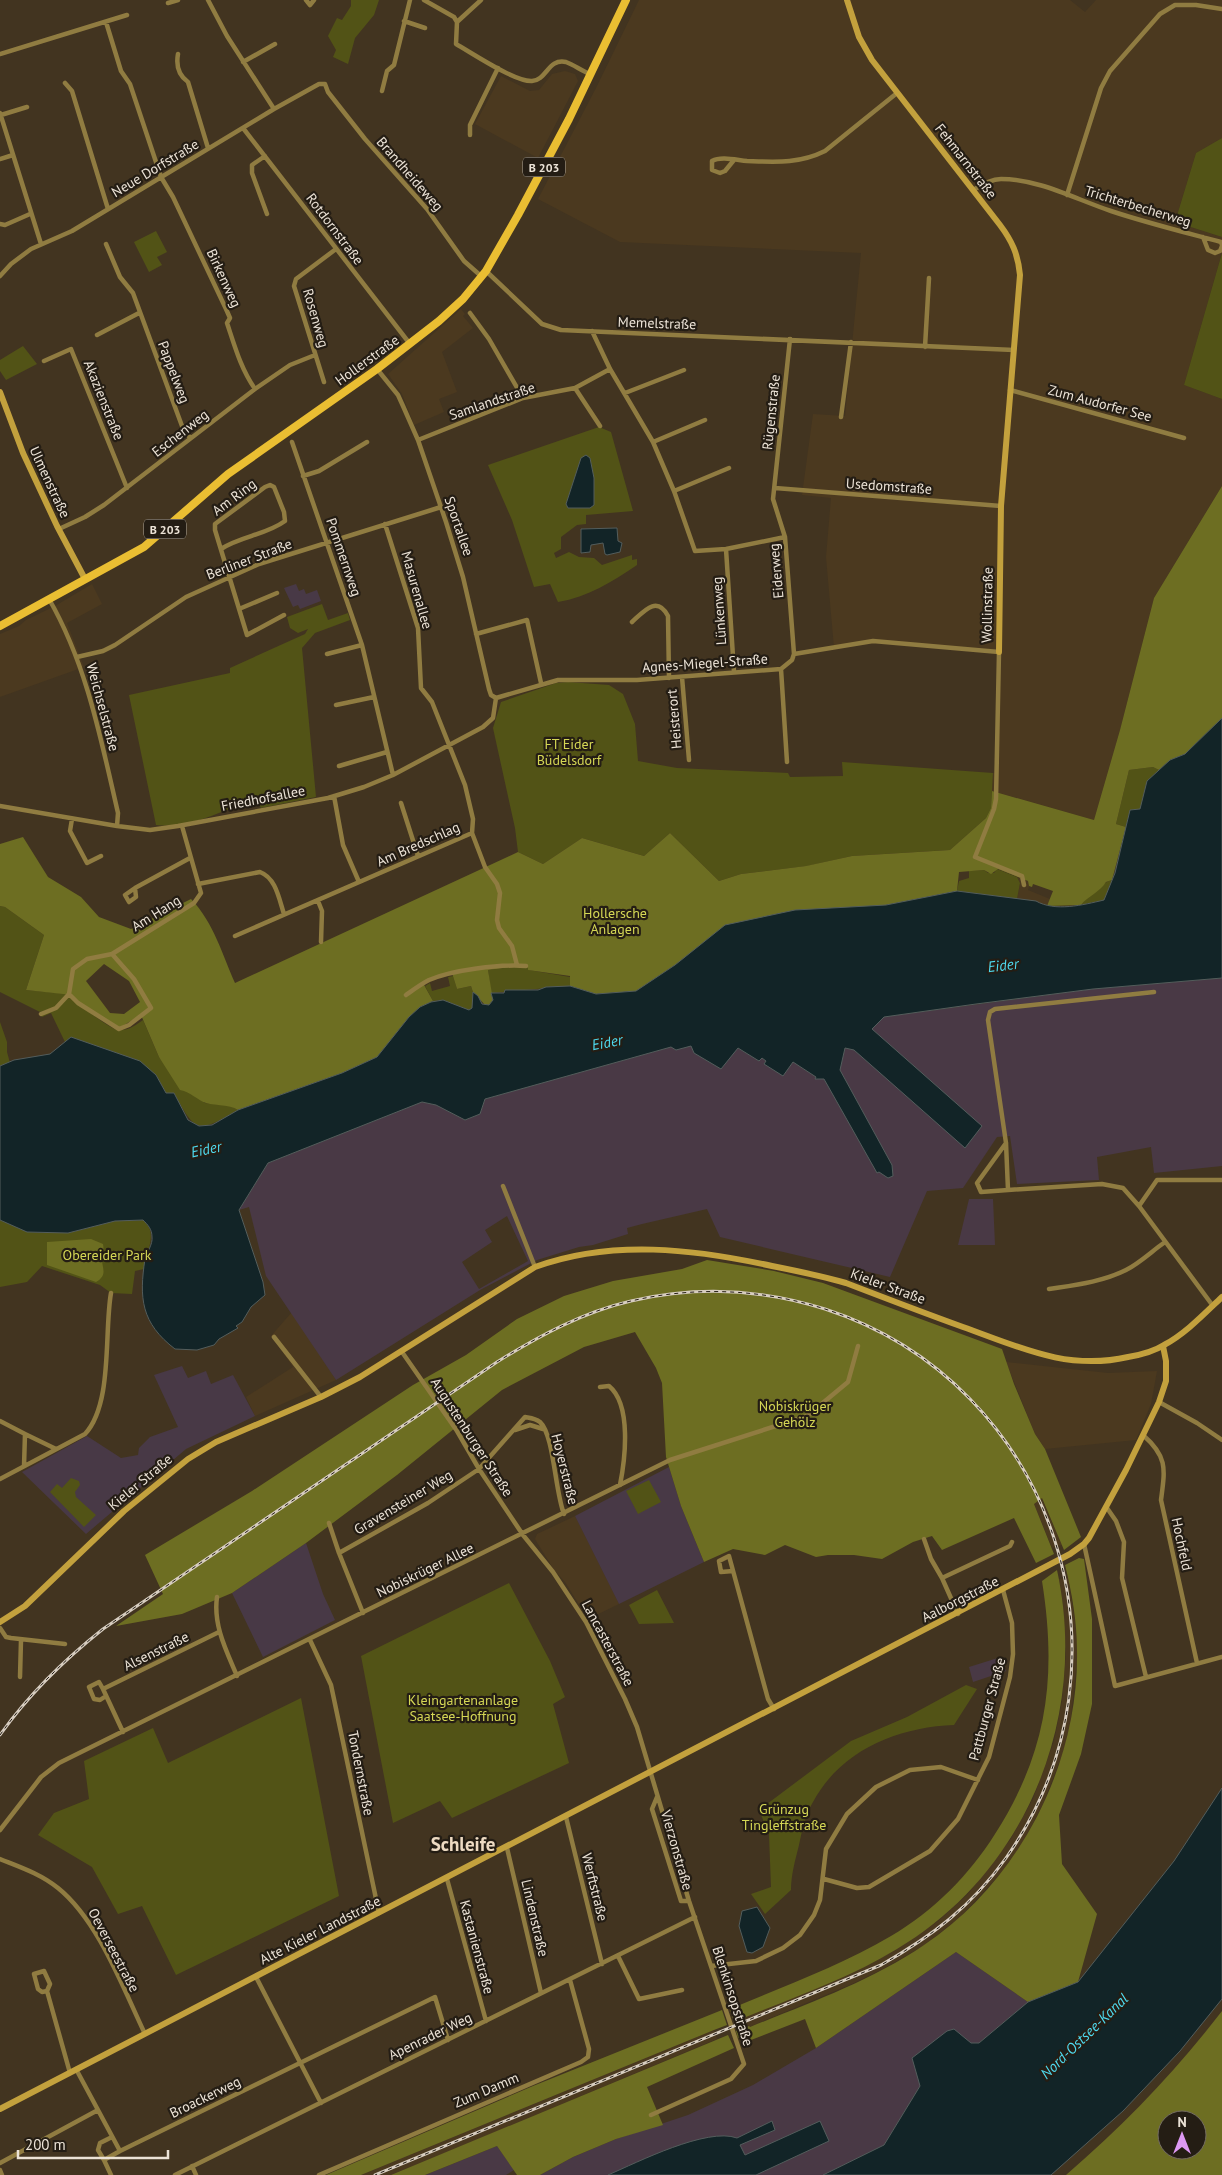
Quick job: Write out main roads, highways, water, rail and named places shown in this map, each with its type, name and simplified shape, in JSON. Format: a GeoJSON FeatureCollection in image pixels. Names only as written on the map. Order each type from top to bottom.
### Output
{"type":"FeatureCollection","features":[{"type":"Feature","properties":{"kind":"main road","name":"Hollerstraße"},"geometry":{"type":"LineString","coordinates":[[0,626],[144,547],[228,474],[377,369],[463,299],[484,273],[556,144],[626,0]]}},
{"type":"Feature","properties":{"kind":"water"},"geometry":{"type":"Polygon","coordinates":[[[586,455],[590,458],[594,478],[594,505],[590,508],[568,508],[566,504],[581,458],[586,455]]]}},
{"type":"Feature","properties":{"kind":"water"},"geometry":{"type":"Polygon","coordinates":[[[617,528],[618,541],[622,543],[620,552],[605,554],[603,543],[591,545],[590,552],[581,553],[581,529],[617,528]]]}},
{"type":"Feature","properties":{"kind":"water","name":"Eider"},"geometry":{"type":"Polygon","coordinates":[[[1222,718],[1222,978],[1093,989],[884,1017],[872,1029],[982,1126],[965,1148],[854,1050],[845,1048],[840,1070],[892,1165],[893,1176],[888,1178],[879,1172],[877,1173],[824,1079],[815,1079],[816,1077],[793,1062],[783,1076],[764,1064],[766,1061],[762,1058],[759,1061],[738,1048],[721,1069],[694,1053],[691,1046],[676,1050],[671,1047],[485,1099],[480,1114],[465,1120],[436,1105],[422,1102],[268,1163],[239,1210],[263,1282],[265,1295],[251,1307],[242,1322],[236,1326],[238,1328],[219,1339],[214,1345],[197,1350],[175,1349],[155,1329],[149,1319],[145,1309],[142,1286],[145,1259],[151,1245],[152,1234],[148,1225],[143,1220],[115,1221],[68,1233],[27,1232],[0,1220],[0,1066],[14,1060],[50,1054],[71,1037],[140,1061],[156,1075],[166,1093],[174,1093],[188,1120],[199,1126],[212,1125],[238,1110],[342,1073],[377,1057],[409,1017],[420,1007],[431,1002],[443,1000],[469,1010],[472,1008],[473,992],[478,996],[482,1004],[489,1005],[493,1000],[491,993],[504,993],[505,990],[538,990],[546,987],[570,986],[596,994],[636,991],[675,965],[725,925],[795,910],[886,905],[957,891],[1036,901],[1060,907],[1104,900],[1115,873],[1130,810],[1140,809],[1147,781],[1170,760],[1185,754],[1222,718]]]}},
{"type":"Feature","properties":{"kind":"water","name":"Nord-Ostsee-Kanal"},"geometry":{"type":"Polygon","coordinates":[[[1222,1788],[1222,1999],[1180,2051],[1123,2111],[1051,2175],[823,2175],[884,2145],[920,2086],[912,2058],[947,2031],[954,2029],[971,2043],[979,2043],[1028,2002],[1078,1982],[1174,1861],[1222,1788]]]}},
{"type":"Feature","properties":{"kind":"water"},"geometry":{"type":"Polygon","coordinates":[[[757,1907],[770,1928],[763,1947],[752,1953],[747,1952],[739,1926],[742,1911],[757,1907]]]}},
{"type":"Feature","properties":{"kind":"water"},"geometry":{"type":"Polygon","coordinates":[[[772,2121],[775,2130],[740,2145],[745,2155],[820,2121],[829,2141],[756,2175],[608,2175],[672,2147],[708,2137],[724,2136],[737,2138],[772,2121]]]}},
{"type":"Feature","properties":{"kind":"railway"},"geometry":{"type":"LineString","coordinates":[[0,1735],[23,1705],[48,1678],[103,1629],[497,1362],[545,1334],[579,1318],[613,1306],[655,1296],[704,1292],[753,1294],[801,1302],[825,1309],[905,1346],[970,1399],[1020,1464],[1054,1538],[1070,1617],[1069,1700],[1048,1781],[1006,1858],[993,1875],[965,1906],[950,1919],[917,1943],[881,1965],[375,2175]]}},
{"type":"Feature","properties":{"kind":"district","name":"Schleife"},"geometry":{"type":"Point","coordinates":[463,1844]}},
{"type":"Feature","properties":{"kind":"park label","name":"FT Eider Büdelsdorf"},"geometry":{"type":"Point","coordinates":[569,752]}},
{"type":"Feature","properties":{"kind":"park label","name":"Hollersche Anlagen"},"geometry":{"type":"Point","coordinates":[615,922]}},
{"type":"Feature","properties":{"kind":"park label","name":"Obereider Park"},"geometry":{"type":"Point","coordinates":[107,1255]}},
{"type":"Feature","properties":{"kind":"park label","name":"Nobiskrüger Gehölz"},"geometry":{"type":"Point","coordinates":[795,1414]}},
{"type":"Feature","properties":{"kind":"park label","name":"Kleingartenanlage Saatsee-Hoffnung"},"geometry":{"type":"Point","coordinates":[463,1708]}},
{"type":"Feature","properties":{"kind":"park label","name":"Grünzug Tingleffstraße"},"geometry":{"type":"Point","coordinates":[784,1818]}}]}
